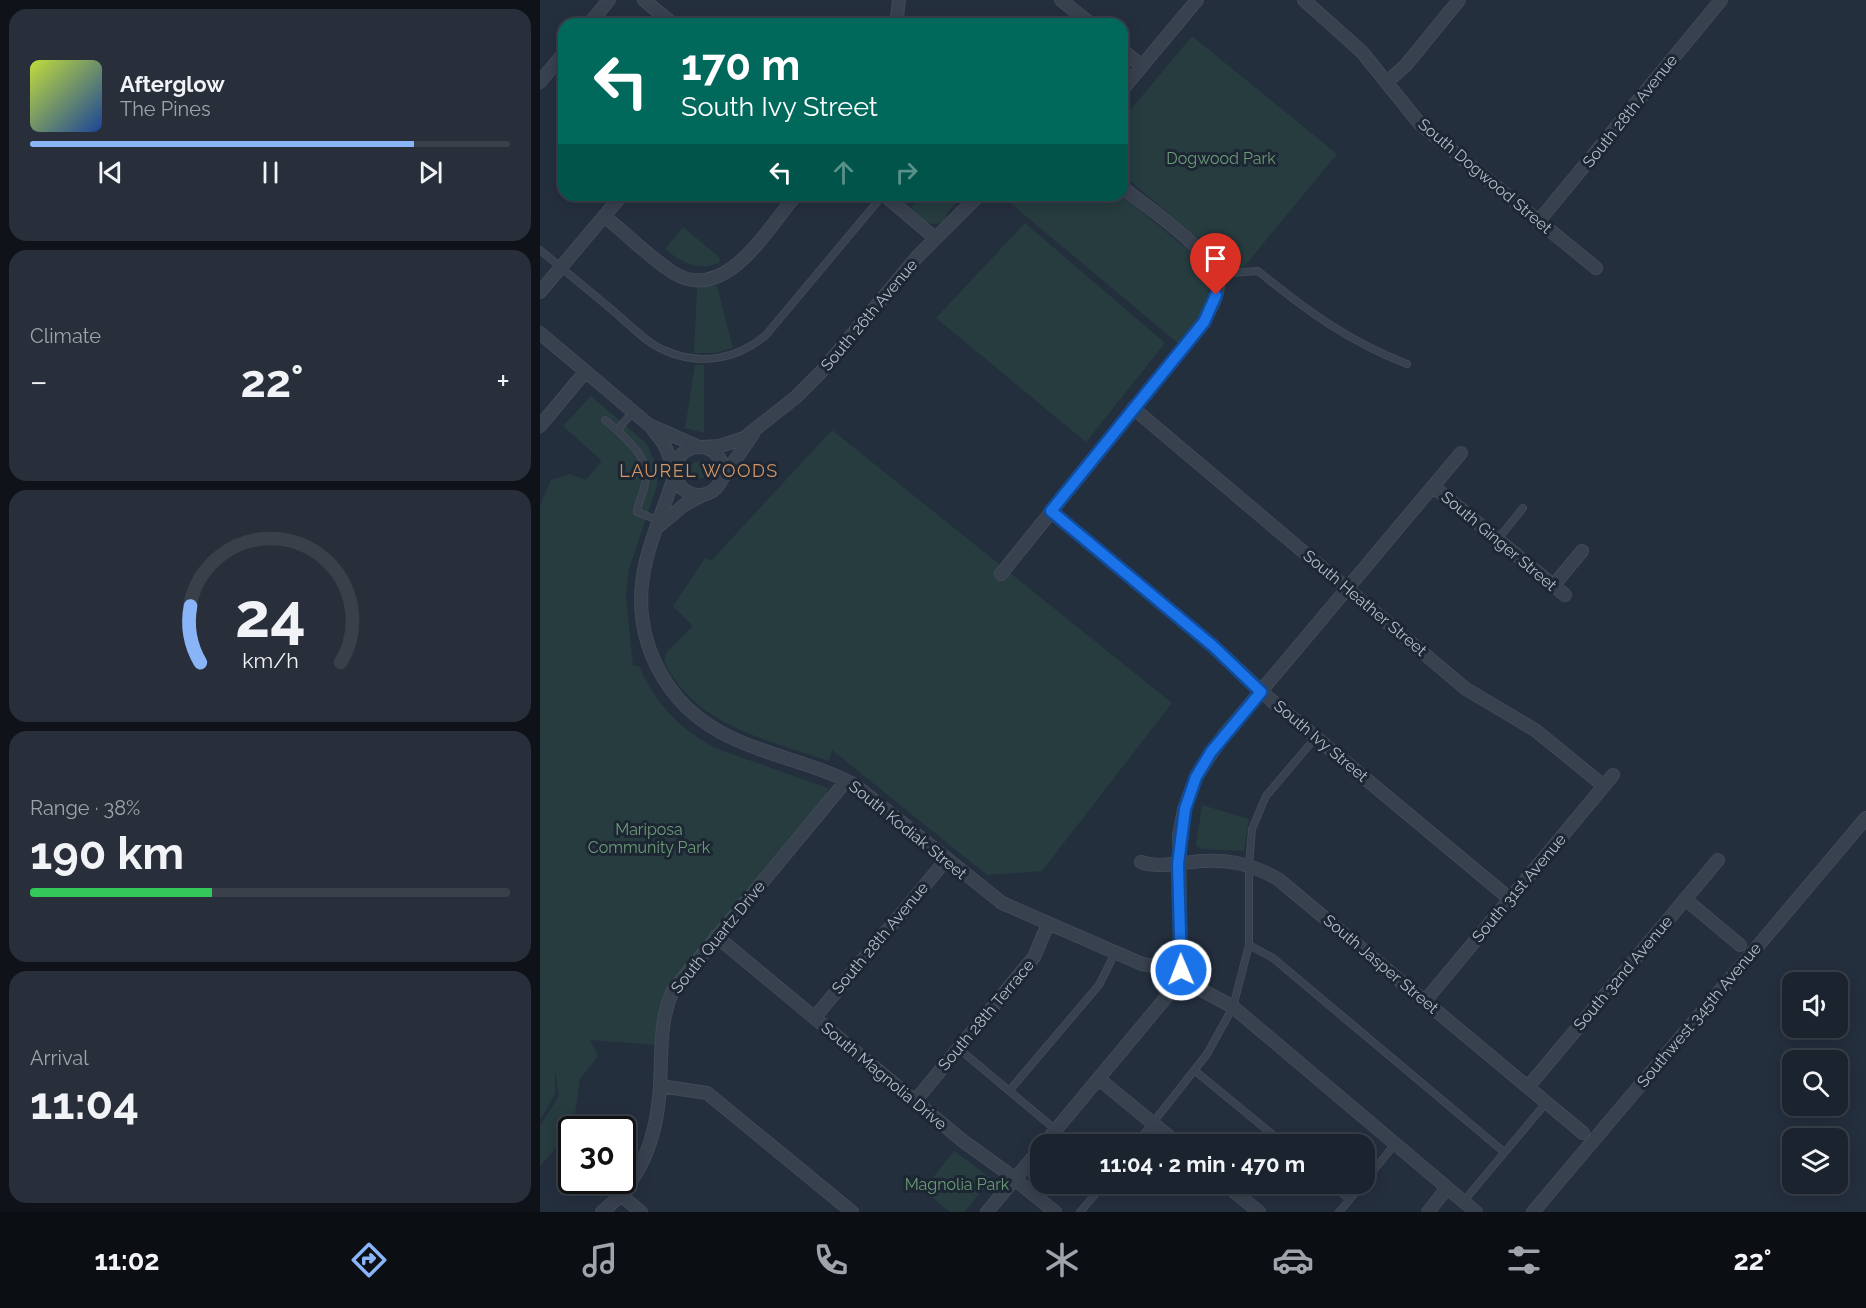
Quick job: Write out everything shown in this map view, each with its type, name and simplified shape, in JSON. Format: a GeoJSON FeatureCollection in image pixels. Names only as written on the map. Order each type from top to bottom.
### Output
{"type":"FeatureCollection","features":[{"type":"Feature","properties":{"kind":"street"},"geometry":{"type":"LineString","coordinates":[[594,18],[609,0]]}},
{"type":"Feature","properties":{"kind":"street"},"geometry":{"type":"LineString","coordinates":[[644,0],[666,18]]}},
{"type":"Feature","properties":{"kind":"street"},"geometry":{"type":"LineString","coordinates":[[898,18],[899,0]]}},
{"type":"Feature","properties":{"kind":"street"},"geometry":{"type":"LineString","coordinates":[[1061,0],[1084,18]]}},
{"type":"Feature","properties":{"kind":"street"},"geometry":{"type":"LineString","coordinates":[[1128,83],[1197,0]]}},
{"type":"Feature","properties":{"kind":"street","name":"South Dogwood Street"},"geometry":{"type":"LineString","coordinates":[[1304,0],[1347,36],[1388,81],[1420,124],[1596,268]]}},
{"type":"Feature","properties":{"kind":"street"},"geometry":{"type":"LineString","coordinates":[[1388,81],[1406,65],[1459,0]]}},
{"type":"Feature","properties":{"kind":"street","name":"South 28th Avenue"},"geometry":{"type":"LineString","coordinates":[[1538,222],[1721,0]]}},
{"type":"Feature","properties":{"kind":"street"},"geometry":{"type":"LineString","coordinates":[[1128,55],[1142,66]]}},
{"type":"Feature","properties":{"kind":"street"},"geometry":{"type":"LineString","coordinates":[[540,82],[558,60]]}},
{"type":"Feature","properties":{"kind":"street"},"geometry":{"type":"LineString","coordinates":[[1001,574],[1204,322],[1216,295],[1218,283],[1216,274],[1204,255],[1128,192]]}},
{"type":"Feature","properties":{"kind":"street"},"geometry":{"type":"LineString","coordinates":[[540,292],[617,201]]}},
{"type":"Feature","properties":{"kind":"street"},"geometry":{"type":"LineString","coordinates":[[604,216],[672,271],[686,278],[706,280],[720,277],[735,269],[790,201]]}},
{"type":"Feature","properties":{"kind":"street"},"geometry":{"type":"LineString","coordinates":[[891,201],[935,238]]}},
{"type":"Feature","properties":{"kind":"street","name":"South 26th Avenue"},"geometry":{"type":"LineString","coordinates":[[719,484],[756,431],[821,372],[935,238],[973,201]]}},
{"type":"Feature","properties":{"kind":"street"},"geometry":{"type":"LineString","coordinates":[[540,333],[650,425],[716,454],[723,472],[719,484],[684,505],[659,524]]}},
{"type":"Feature","properties":{"kind":"street"},"geometry":{"type":"LineString","coordinates":[[540,426],[585,372]]}},
{"type":"Feature","properties":{"kind":"street","name":"South Heather Street"},"geometry":{"type":"LineString","coordinates":[[1133,408],[1466,689],[1536,730],[1604,786]]}},
{"type":"Feature","properties":{"kind":"street"},"geometry":{"type":"LineString","coordinates":[[650,425],[664,444],[681,487],[689,493],[707,493]]}},
{"type":"Feature","properties":{"kind":"street","name":"South 26th Avenue"},"geometry":{"type":"LineString","coordinates":[[701,447],[732,443],[756,431]]}},
{"type":"Feature","properties":{"kind":"street"},"geometry":{"type":"LineString","coordinates":[[675,472],[683,453],[701,447]]}},
{"type":"Feature","properties":{"kind":"street"},"geometry":{"type":"LineString","coordinates":[[1167,979],[1181,984],[1178,864],[1183,818],[1196,777],[1211,752],[1461,453]]}},
{"type":"Feature","properties":{"kind":"street","name":"South Kodiak Street"},"geometry":{"type":"LineString","coordinates":[[675,472],[646,562],[642,606],[649,651],[666,684],[696,716],[732,738],[831,772],[846,780],[990,895],[1048,924],[1142,964],[1167,979]]}},
{"type":"Feature","properties":{"kind":"street","name":"South Ginger Street"},"geometry":{"type":"LineString","coordinates":[[1434,487],[1564,595]]}},
{"type":"Feature","properties":{"kind":"street","name":"South Ivy Street"},"geometry":{"type":"LineString","coordinates":[[1051,511],[1213,646],[1261,692],[1509,899]]}},
{"type":"Feature","properties":{"kind":"street"},"geometry":{"type":"LineString","coordinates":[[1553,586],[1582,551]]}},
{"type":"Feature","properties":{"kind":"street","name":"South 31st Avenue"},"geometry":{"type":"LineString","coordinates":[[1425,1001],[1613,775]]}},
{"type":"Feature","properties":{"kind":"street","name":"South Quartz Drive"},"geometry":{"type":"LineString","coordinates":[[602,1212],[622,1196],[649,1146],[660,1086],[662,1027],[668,1001],[679,981],[846,780]]}},
{"type":"Feature","properties":{"kind":"street","name":"Southwest 345th Avenue"},"geometry":{"type":"LineString","coordinates":[[1533,1212],[1866,818]]}},
{"type":"Feature","properties":{"kind":"street","name":"South 28th Avenue"},"geometry":{"type":"LineString","coordinates":[[815,1017],[946,860]]}},
{"type":"Feature","properties":{"kind":"street","name":"South Jasper Street"},"geometry":{"type":"LineString","coordinates":[[1141,862],[1159,866],[1218,860],[1249,865],[1288,886],[1583,1132]]}},
{"type":"Feature","properties":{"kind":"street","name":"South 32nd Avenue"},"geometry":{"type":"LineString","coordinates":[[1528,1087],[1718,860]]}},
{"type":"Feature","properties":{"kind":"street"},"geometry":{"type":"LineString","coordinates":[[1685,899],[1740,945]]}},
{"type":"Feature","properties":{"kind":"street","name":"South 28th Terrace"},"geometry":{"type":"LineString","coordinates":[[915,1101],[1034,957],[1048,924]]}},
{"type":"Feature","properties":{"kind":"street","name":"South Magnolia Drive"},"geometry":{"type":"LineString","coordinates":[[716,936],[963,1142],[1015,1179],[1054,1212]]}},
{"type":"Feature","properties":{"kind":"street"},"geometry":{"type":"LineString","coordinates":[[1052,1134],[1158,1005],[1179,948]]}},
{"type":"Feature","properties":{"kind":"street"},"geometry":{"type":"LineString","coordinates":[[1167,979],[1175,966],[1200,989]]}},
{"type":"Feature","properties":{"kind":"street"},"geometry":{"type":"LineString","coordinates":[[1167,979],[1200,989],[1233,1007],[1476,1212]]}},
{"type":"Feature","properties":{"kind":"street"},"geometry":{"type":"LineString","coordinates":[[1099,1079],[1166,1134]]}},
{"type":"Feature","properties":{"kind":"street"},"geometry":{"type":"LineString","coordinates":[[660,1086],[707,1093],[852,1212]]}},
{"type":"Feature","properties":{"kind":"street"},"geometry":{"type":"LineString","coordinates":[[987,1212],[1030,1161]]}},
{"type":"Feature","properties":{"kind":"street"},"geometry":{"type":"LineString","coordinates":[[1428,1212],[1448,1188]]}},
{"type":"Feature","properties":{"kind":"street"},"geometry":{"type":"LineString","coordinates":[[1237,1194],[1259,1212]]}},
{"type":"Feature","properties":{"kind":"street"},"geometry":{"type":"LineString","coordinates":[[622,1196],[641,1212]]}},
{"type":"Feature","properties":{"kind":"lane"},"geometry":{"type":"LineString","coordinates":[[540,250],[649,340],[666,351],[689,358],[710,359],[734,354],[755,344],[775,325],[879,201]]}},
{"type":"Feature","properties":{"kind":"lane"},"geometry":{"type":"LineString","coordinates":[[1216,274],[1258,272],[1322,321],[1360,344],[1407,364]]}},
{"type":"Feature","properties":{"kind":"lane"},"geometry":{"type":"LineString","coordinates":[[617,430],[633,412]]}},
{"type":"Feature","properties":{"kind":"lane"},"geometry":{"type":"LineString","coordinates":[[605,420],[636,448],[646,466],[645,482],[637,512],[659,524]]}},
{"type":"Feature","properties":{"kind":"lane"},"geometry":{"type":"LineString","coordinates":[[1497,540],[1523,508]]}},
{"type":"Feature","properties":{"kind":"lane"},"geometry":{"type":"LineString","coordinates":[[1144,1134],[1216,1039],[1233,1007],[1249,945],[1249,865],[1252,829],[1262,804],[1316,737]]}},
{"type":"Feature","properties":{"kind":"lane"},"geometry":{"type":"LineString","coordinates":[[1249,945],[1273,958],[1504,1152]]}},
{"type":"Feature","properties":{"kind":"lane"},"geometry":{"type":"LineString","coordinates":[[1740,945],[1751,954]]}},
{"type":"Feature","properties":{"kind":"lane"},"geometry":{"type":"LineString","coordinates":[[1009,1091],[1099,985],[1115,952]]}},
{"type":"Feature","properties":{"kind":"lane"},"geometry":{"type":"LineString","coordinates":[[958,1048],[1056,1130]]}},
{"type":"Feature","properties":{"kind":"lane"},"geometry":{"type":"LineString","coordinates":[[1194,1070],[1272,1134]]}},
{"type":"Feature","properties":{"kind":"lane"},"geometry":{"type":"LineString","coordinates":[[1463,1202],[1546,1102]]}},
{"type":"Feature","properties":{"kind":"lane","name":"South Jasper Street"},"geometry":{"type":"LineString","coordinates":[[1583,1132],[1593,1141]]}},
{"type":"Feature","properties":{"kind":"lane"},"geometry":{"type":"LineString","coordinates":[[1375,1169],[1395,1144]]}},
{"type":"Feature","properties":{"kind":"lane"},"geometry":{"type":"LineString","coordinates":[[1080,1212],[1095,1194]]}},
{"type":"Feature","properties":{"kind":"lane"},"geometry":{"type":"LineString","coordinates":[[1343,1194],[1349,1199]]}},
{"type":"Feature","properties":{"kind":"lane"},"geometry":{"type":"LineString","coordinates":[[1339,1212],[1353,1194]]}},
{"type":"Feature","properties":{"kind":"green space","name":"Dogwood Park"},"geometry":{"type":"Polygon","coordinates":[[[1192,36],[1337,154],[1243,268],[1223,265],[1213,251],[1128,179],[1128,113],[1192,36]]]}},
{"type":"Feature","properties":{"kind":"green space"},"geometry":{"type":"Polygon","coordinates":[[[917,201],[958,201],[948,211],[943,222],[938,224],[925,222],[910,209],[917,201]]]}},
{"type":"Feature","properties":{"kind":"green space"},"geometry":{"type":"Polygon","coordinates":[[[1008,201],[1128,201],[1205,264],[1211,281],[1202,315],[1180,345],[1008,201]]]}},
{"type":"Feature","properties":{"kind":"green space"},"geometry":{"type":"Polygon","coordinates":[[[1025,223],[1165,343],[1086,442],[936,318],[1025,223]]]}},
{"type":"Feature","properties":{"kind":"green space"},"geometry":{"type":"Polygon","coordinates":[[[683,227],[719,257],[720,262],[698,266],[678,258],[665,249],[683,227]]]}},
{"type":"Feature","properties":{"kind":"green space"},"geometry":{"type":"Polygon","coordinates":[[[704,284],[717,286],[733,348],[713,353],[694,353],[697,288],[704,284]]]}},
{"type":"Feature","properties":{"kind":"green space"},"geometry":{"type":"Polygon","coordinates":[[[695,365],[704,365],[704,433],[685,428],[695,365]]]}},
{"type":"Feature","properties":{"kind":"green space","name":"Mariposa Community Park"},"geometry":{"type":"Polygon","coordinates":[[[591,396],[646,443],[657,466],[657,486],[629,569],[626,597],[633,666],[639,666],[653,692],[670,714],[702,741],[715,748],[828,788],[826,796],[676,977],[656,1045],[590,1040],[598,1056],[580,1079],[574,1116],[558,1116],[558,1146],[540,1166],[540,1126],[559,1096],[555,1070],[555,1094],[540,1120],[540,505],[551,480],[570,474],[586,480],[602,461],[563,426],[591,396]]]}},
{"type":"Feature","properties":{"kind":"green space"},"geometry":{"type":"Polygon","coordinates":[[[832,430],[1172,703],[1042,871],[987,875],[832,750],[829,761],[758,737],[714,716],[694,701],[678,683],[664,661],[667,652],[693,626],[673,606],[705,558],[711,561],[832,430]]]}},
{"type":"Feature","properties":{"kind":"green space"},"geometry":{"type":"Polygon","coordinates":[[[699,461],[706,463],[708,470],[706,477],[699,479],[692,477],[690,470],[692,463],[699,461]]]}},
{"type":"Feature","properties":{"kind":"green space"},"geometry":{"type":"Polygon","coordinates":[[[1202,805],[1249,819],[1244,851],[1202,849],[1196,846],[1202,805]]]}},
{"type":"Feature","properties":{"kind":"green space","name":"Magnolia Park"},"geometry":{"type":"Polygon","coordinates":[[[954,1151],[992,1179],[964,1212],[950,1212],[923,1190],[954,1151]]]}},
{"type":"Feature","properties":{"kind":"district","name":"LAUREL WOODS"},"geometry":{"type":"Point","coordinates":[699,470]}},
{"type":"Feature","properties":{"kind":"route"},"geometry":{"type":"LineString","coordinates":[[1181,970],[1178,864],[1179,835],[1185,809],[1203,764],[1224,735],[1261,692],[1213,646],[1051,511],[1204,322],[1216,295]]}}]}
